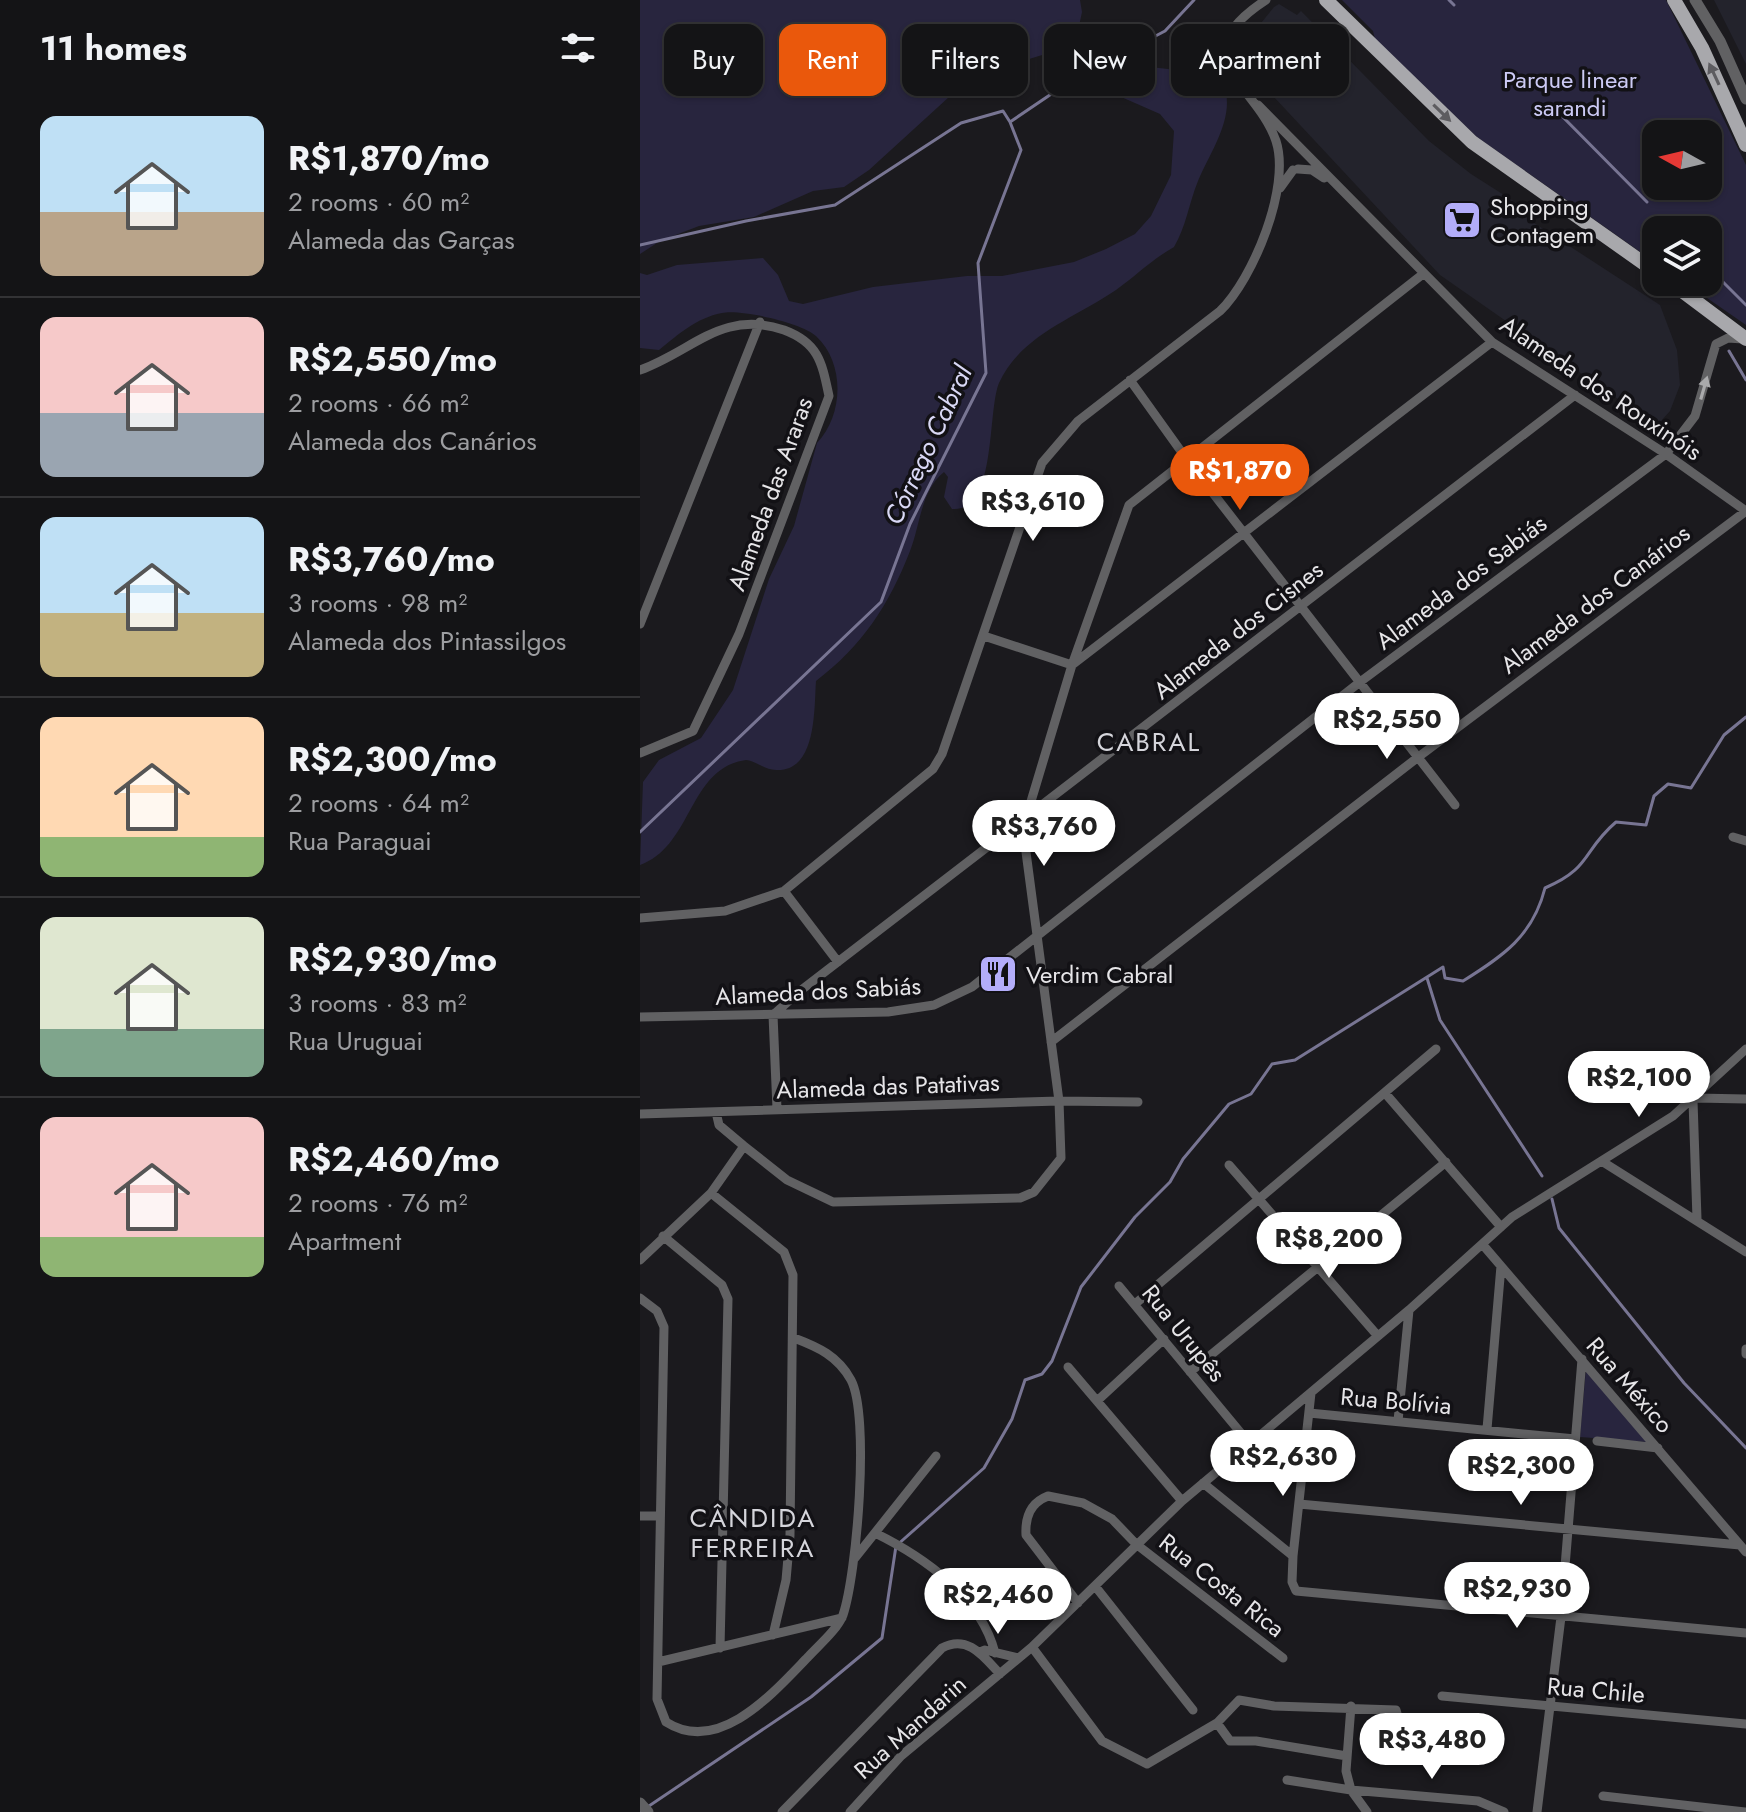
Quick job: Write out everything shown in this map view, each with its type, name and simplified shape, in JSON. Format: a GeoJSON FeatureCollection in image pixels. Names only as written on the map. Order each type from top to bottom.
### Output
{"type":"FeatureCollection","features":[{"type":"Feature","properties":{"kind":"main road"},"geometry":{"type":"LineString","coordinates":[[1674,0],[1702,48],[1746,145]]}},
{"type":"Feature","properties":{"kind":"main road"},"geometry":{"type":"LineString","coordinates":[[1330,4],[1472,142],[1512,174],[1642,262]]}},
{"type":"Feature","properties":{"kind":"main road"},"geometry":{"type":"LineString","coordinates":[[1688,296],[1746,340]]}},
{"type":"Feature","properties":{"kind":"street","name":"Alameda dos Rouxinóis"},"geometry":{"type":"LineString","coordinates":[[1238,24],[1256,4],[1266,0]]}},
{"type":"Feature","properties":{"kind":"street"},"geometry":{"type":"LineString","coordinates":[[1312,0],[1330,4]]}},
{"type":"Feature","properties":{"kind":"street"},"geometry":{"type":"LineString","coordinates":[[1695,0],[1720,41],[1746,99]]}},
{"type":"Feature","properties":{"kind":"street","name":"Alameda dos Rouxinóis"},"geometry":{"type":"LineString","coordinates":[[1246,96],[1273,134],[1279,158],[1296,169],[1317,173],[1339,190]]}},
{"type":"Feature","properties":{"kind":"street","name":"Alameda dos Rouxinóis"},"geometry":{"type":"LineString","coordinates":[[1248,96],[1492,342],[1666,454],[1746,511]]}},
{"type":"Feature","properties":{"kind":"street"},"geometry":{"type":"LineString","coordinates":[[640,918],[725,911],[784,891],[933,769],[942,754],[1042,463],[1078,421],[1232,299],[1249,270],[1278,191],[1279,158],[1285,144],[1300,146],[1304,162],[1278,191]]}},
{"type":"Feature","properties":{"kind":"street"},"geometry":{"type":"LineString","coordinates":[[716,1112],[719,1125],[787,1180],[833,1202],[1020,1198],[1034,1192],[1061,1158],[1059,1101],[1024,837],[1026,818],[1072,665],[1129,505],[1423,274]]}},
{"type":"Feature","properties":{"kind":"street"},"geometry":{"type":"LineString","coordinates":[[641,372],[726,327],[760,322]]}},
{"type":"Feature","properties":{"kind":"street"},"geometry":{"type":"LineString","coordinates":[[640,624],[760,322]]}},
{"type":"Feature","properties":{"kind":"street","name":"Alameda das Araras"},"geometry":{"type":"LineString","coordinates":[[640,753],[693,731],[739,634],[829,396],[822,359],[800,336],[760,322]]}},
{"type":"Feature","properties":{"kind":"street","name":"Alameda dos Sabiás"},"geometry":{"type":"LineString","coordinates":[[640,1017],[888,1012],[934,1005],[972,987],[1036,940],[1360,682],[1666,454],[1695,416],[1716,344],[1728,338],[1746,340]]}},
{"type":"Feature","properties":{"kind":"street"},"geometry":{"type":"LineString","coordinates":[[1072,665],[1492,342]]}},
{"type":"Feature","properties":{"kind":"street"},"geometry":{"type":"LineString","coordinates":[[1130,380],[1188,461],[1455,805]]}},
{"type":"Feature","properties":{"kind":"street","name":"Alameda dos Cisnes"},"geometry":{"type":"LineString","coordinates":[[773,1015],[1575,395]]}},
{"type":"Feature","properties":{"kind":"street","name":"Alameda dos Canários"},"geometry":{"type":"LineString","coordinates":[[1051,1042],[1417,758],[1746,511]]}},
{"type":"Feature","properties":{"kind":"street"},"geometry":{"type":"LineString","coordinates":[[984,636],[1072,665]]}},
{"type":"Feature","properties":{"kind":"street"},"geometry":{"type":"LineString","coordinates":[[1733,837],[1746,841]]}},
{"type":"Feature","properties":{"kind":"street"},"geometry":{"type":"LineString","coordinates":[[784,891],[838,962]]}},
{"type":"Feature","properties":{"kind":"street"},"geometry":{"type":"LineString","coordinates":[[773,1015],[777,1109]]}},
{"type":"Feature","properties":{"kind":"street"},"geometry":{"type":"LineString","coordinates":[[1135,1304],[1262,1200],[1436,1049]]}},
{"type":"Feature","properties":{"kind":"street","name":"Rua Mandarin"},"geometry":{"type":"LineString","coordinates":[[850,1812],[901,1756],[1032,1647],[1182,1501],[1409,1310],[1501,1227],[1548,1192],[1603,1162],[1694,1099],[1746,1049]]}},
{"type":"Feature","properties":{"kind":"street"},"geometry":{"type":"LineString","coordinates":[[1385,1093],[1501,1227]]}},
{"type":"Feature","properties":{"kind":"street"},"geometry":{"type":"LineString","coordinates":[[1697,1219],[1694,1099],[1746,1099]]}},
{"type":"Feature","properties":{"kind":"street","name":"Alameda das Patativas"},"geometry":{"type":"LineString","coordinates":[[640,1114],[1059,1101],[1138,1102]]}},
{"type":"Feature","properties":{"kind":"street"},"geometry":{"type":"LineString","coordinates":[[640,1260],[711,1193],[744,1146]]}},
{"type":"Feature","properties":{"kind":"street"},"geometry":{"type":"LineString","coordinates":[[1190,1372],[1446,1162]]}},
{"type":"Feature","properties":{"kind":"street"},"geometry":{"type":"LineString","coordinates":[[1603,1162],[1746,1252]]}},
{"type":"Feature","properties":{"kind":"street"},"geometry":{"type":"LineString","coordinates":[[1229,1165],[1377,1335]]}},
{"type":"Feature","properties":{"kind":"street"},"geometry":{"type":"LineString","coordinates":[[711,1193],[784,1252],[794,1284],[790,1535],[786,1580],[773,1635]]}},
{"type":"Feature","properties":{"kind":"street"},"geometry":{"type":"LineString","coordinates":[[663,1236],[722,1285],[728,1299],[720,1648]]}},
{"type":"Feature","properties":{"kind":"street","name":"Rua México"},"geometry":{"type":"LineString","coordinates":[[1483,1245],[1743,1548]]}},
{"type":"Feature","properties":{"kind":"street"},"geometry":{"type":"LineString","coordinates":[[1487,1429],[1501,1266]]}},
{"type":"Feature","properties":{"kind":"street","name":"Rua Urupês"},"geometry":{"type":"LineString","coordinates":[[1119,1286],[1250,1444]]}},
{"type":"Feature","properties":{"kind":"street"},"geometry":{"type":"LineString","coordinates":[[640,1298],[657,1311],[664,1327],[658,1662],[660,1714],[666,1722],[688,1732],[711,1730],[743,1718],[776,1690],[842,1618],[855,1558],[858,1396],[835,1358],[794,1338]]}},
{"type":"Feature","properties":{"kind":"street"},"geometry":{"type":"LineString","coordinates":[[1398,1421],[1409,1310]]}},
{"type":"Feature","properties":{"kind":"street"},"geometry":{"type":"LineString","coordinates":[[1097,1401],[1164,1339]]}},
{"type":"Feature","properties":{"kind":"street"},"geometry":{"type":"LineString","coordinates":[[1563,1591],[1582,1359]]}},
{"type":"Feature","properties":{"kind":"street"},"geometry":{"type":"LineString","coordinates":[[1068,1367],[1182,1501]]}},
{"type":"Feature","properties":{"kind":"street"},"geometry":{"type":"LineString","coordinates":[[1311,1393],[1293,1556],[1292,1582],[1296,1591],[1746,1633]]}},
{"type":"Feature","properties":{"kind":"street","name":"Rua Bolívia"},"geometry":{"type":"LineString","coordinates":[[1309,1413],[1575,1439]]}},
{"type":"Feature","properties":{"kind":"street"},"geometry":{"type":"LineString","coordinates":[[1597,1441],[1658,1448]]}},
{"type":"Feature","properties":{"kind":"street"},"geometry":{"type":"LineString","coordinates":[[855,1558],[936,1456]]}},
{"type":"Feature","properties":{"kind":"street"},"geometry":{"type":"LineString","coordinates":[[1203,1483],[1293,1556]]}},
{"type":"Feature","properties":{"kind":"street","name":"Rua Costa Rica"},"geometry":{"type":"LineString","coordinates":[[1078,1603],[1026,1535],[1027,1515],[1041,1499],[1057,1496],[1083,1503],[1112,1519],[1136,1544],[1283,1658]]}},
{"type":"Feature","properties":{"kind":"street"},"geometry":{"type":"LineString","coordinates":[[1299,1504],[1570,1528],[1743,1548]]}},
{"type":"Feature","properties":{"kind":"street"},"geometry":{"type":"LineString","coordinates":[[640,1516],[660,1516]]}},
{"type":"Feature","properties":{"kind":"street"},"geometry":{"type":"LineString","coordinates":[[875,1533],[939,1572],[989,1632],[995,1653]]}},
{"type":"Feature","properties":{"kind":"street"},"geometry":{"type":"LineString","coordinates":[[1095,1586],[1193,1710]]}},
{"type":"Feature","properties":{"kind":"street"},"geometry":{"type":"LineString","coordinates":[[1537,1812],[1561,1617]]}},
{"type":"Feature","properties":{"kind":"street"},"geometry":{"type":"LineString","coordinates":[[658,1662],[842,1618]]}},
{"type":"Feature","properties":{"kind":"street"},"geometry":{"type":"LineString","coordinates":[[782,1812],[931,1656],[958,1642],[980,1652],[1018,1658]]}},
{"type":"Feature","properties":{"kind":"street"},"geometry":{"type":"LineString","coordinates":[[1032,1647],[1102,1741],[1145,1763],[1217,1723],[1239,1700],[1254,1700],[1274,1706],[1351,1706],[1398,1711],[1405,1743],[1423,1757]]}},
{"type":"Feature","properties":{"kind":"street"},"geometry":{"type":"LineString","coordinates":[[980,1652],[1000,1674]]}},
{"type":"Feature","properties":{"kind":"street","name":"Rua Chile"},"geometry":{"type":"LineString","coordinates":[[1442,1696],[1746,1724]]}},
{"type":"Feature","properties":{"kind":"street"},"geometry":{"type":"LineString","coordinates":[[1351,1706],[1347,1756],[1351,1790],[1367,1812]]}},
{"type":"Feature","properties":{"kind":"street"},"geometry":{"type":"LineString","coordinates":[[1217,1723],[1224,1737],[1233,1742],[1256,1741],[1347,1756]]}},
{"type":"Feature","properties":{"kind":"street"},"geometry":{"type":"LineString","coordinates":[[1287,1780],[1351,1790],[1478,1801],[1504,1812]]}},
{"type":"Feature","properties":{"kind":"street"},"geometry":{"type":"LineString","coordinates":[[1603,1796],[1745,1812]]}},
{"type":"Feature","properties":{"kind":"street"},"geometry":{"type":"LineString","coordinates":[[640,1803],[648,1812]]}},
{"type":"Feature","properties":{"kind":"shaded area"},"geometry":{"type":"Polygon","coordinates":[[[1714,0],[1746,0],[1746,64],[1714,0]]]}},
{"type":"Feature","properties":{"kind":"shaded area","name":"Shopping Contagem"},"geometry":{"type":"Polygon","coordinates":[[[1279,4],[1297,15],[1301,11],[1314,24],[1260,24],[1279,4]]]}},
{"type":"Feature","properties":{"kind":"shaded area","name":"Shopping Contagem"},"geometry":{"type":"Polygon","coordinates":[[[1349,60],[1429,141],[1471,174],[1537,216],[1534,223],[1660,305],[1677,350],[1680,385],[1670,411],[1653,430],[1638,413],[1440,275],[1273,96],[1349,96],[1349,60]]]}},
{"type":"Feature","properties":{"kind":"green space"},"geometry":{"type":"Polygon","coordinates":[[[640,0],[1080,0],[1079,24],[1044,24],[1044,54],[1028,59],[1028,24],[902,24],[902,96],[951,96],[869,170],[844,187],[813,191],[754,217],[699,226],[660,241],[640,254],[640,0]]]}},
{"type":"Feature","properties":{"kind":"green space","name":"Parque linear sarandi"},"geometry":{"type":"Polygon","coordinates":[[[1342,0],[1666,0],[1746,165],[1746,325],[1704,296],[1722,296],[1722,216],[1642,216],[1642,253],[1477,137],[1375,39],[1373,31],[1342,0]]]}},
{"type":"Feature","properties":{"kind":"green space"},"geometry":{"type":"Polygon","coordinates":[[[1155,67],[1171,69],[1171,96],[1226,96],[1224,124],[1198,181],[1174,247],[1116,290],[1050,329],[1009,366],[995,397],[988,458],[977,495],[966,506],[952,509],[944,497],[948,477],[944,472],[930,488],[910,551],[883,607],[847,654],[816,681],[811,737],[799,761],[789,768],[776,770],[746,760],[727,766],[712,777],[671,842],[640,865],[643,782],[659,760],[701,738],[733,690],[769,579],[794,526],[817,443],[832,419],[838,390],[832,361],[816,336],[798,326],[771,318],[731,312],[713,315],[696,323],[659,350],[640,348],[640,273],[647,275],[677,265],[763,258],[778,275],[789,301],[803,304],[873,287],[967,276],[1002,276],[1074,262],[1135,234],[1151,216],[1171,175],[1174,131],[1160,114],[1119,96],[1155,96],[1155,67]]]}},
{"type":"Feature","properties":{"kind":"green space"},"geometry":{"type":"Polygon","coordinates":[[[1586,1369],[1647,1442],[1580,1437],[1586,1369]]]}},
{"type":"Feature","properties":{"kind":"waterway","name":"Córrego Cabral"},"geometry":{"type":"LineString","coordinates":[[640,245],[835,205],[961,123],[1003,111],[1010,122],[1072,80],[1165,31],[1194,0]]}},
{"type":"Feature","properties":{"kind":"waterway"},"geometry":{"type":"LineString","coordinates":[[1449,0],[1454,5]]}},
{"type":"Feature","properties":{"kind":"waterway"},"geometry":{"type":"LineString","coordinates":[[1551,105],[1647,202]]}},
{"type":"Feature","properties":{"kind":"waterway","name":"Córrego Cabral"},"geometry":{"type":"LineString","coordinates":[[640,832],[881,602],[910,524],[986,373],[978,263],[1021,150],[1010,122]]}},
{"type":"Feature","properties":{"kind":"waterway"},"geometry":{"type":"LineString","coordinates":[[1722,281],[1746,305]]}},
{"type":"Feature","properties":{"kind":"waterway"},"geometry":{"type":"LineString","coordinates":[[1729,351],[1746,380]]}},
{"type":"Feature","properties":{"kind":"waterway"},"geometry":{"type":"LineString","coordinates":[[640,1812],[811,1697],[882,1638],[896,1546],[984,1468],[1012,1419],[1025,1380],[1042,1374],[1052,1361],[1081,1287],[1135,1217],[1170,1182],[1183,1159],[1229,1104],[1251,1094],[1272,1064],[1295,1060],[1443,967],[1445,978],[1463,981],[1491,963],[1524,932],[1540,905],[1545,888],[1579,866],[1616,822],[1646,825],[1654,796],[1668,784],[1691,788],[1724,735],[1746,717]]}},
{"type":"Feature","properties":{"kind":"waterway"},"geometry":{"type":"LineString","coordinates":[[1427,978],[1440,1020],[1542,1176]]}},
{"type":"Feature","properties":{"kind":"waterway"},"geometry":{"type":"LineString","coordinates":[[1552,1199],[1559,1228],[1684,1383],[1746,1448]]}},
{"type":"Feature","properties":{"kind":"place","name":"Shopping Contagem"},"geometry":{"type":"Point","coordinates":[1462,220]}},
{"type":"Feature","properties":{"kind":"place","name":"Verdim Cabral"},"geometry":{"type":"Point","coordinates":[998,974]}},
{"type":"Feature","properties":{"kind":"district","name":"CABRAL"},"geometry":{"type":"Point","coordinates":[1149,742]}},
{"type":"Feature","properties":{"kind":"district","name":"CÂNDIDA FERREIRA"},"geometry":{"type":"Point","coordinates":[753,1533]}}]}
